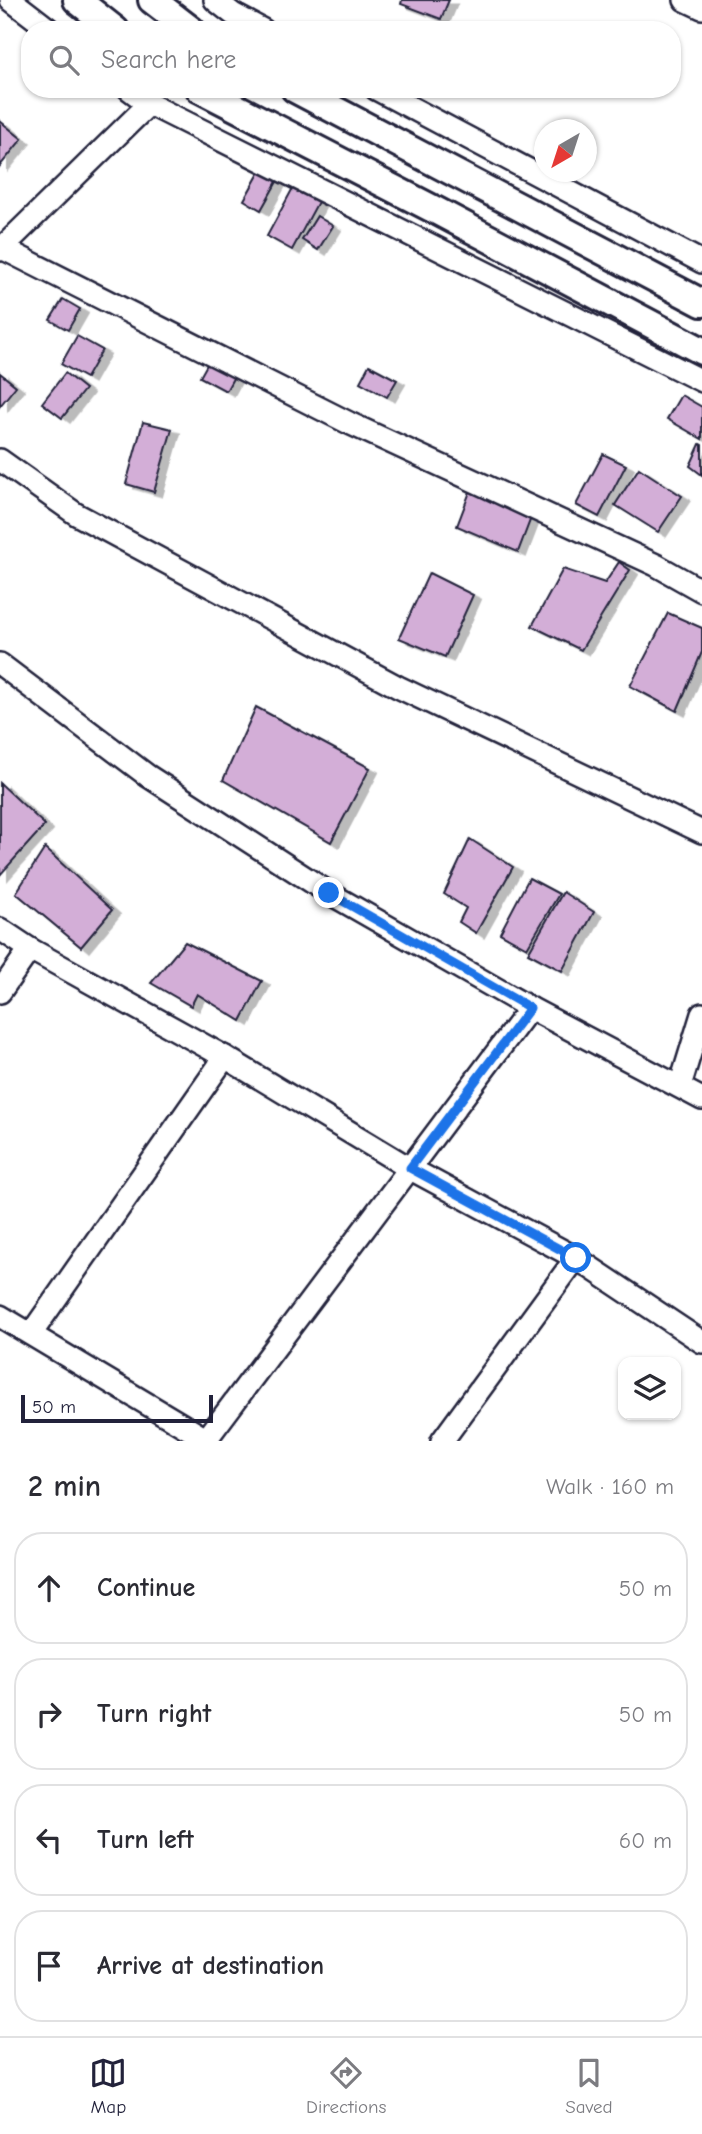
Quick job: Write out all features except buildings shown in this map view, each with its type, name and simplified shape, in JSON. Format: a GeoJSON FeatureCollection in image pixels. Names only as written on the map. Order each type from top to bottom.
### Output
{"type":"FeatureCollection","features":[{"type":"Feature","properties":{"kind":"street"},"geometry":{"type":"LineString","coordinates":[[11,0],[38,21]]}},
{"type":"Feature","properties":{"kind":"street"},"geometry":{"type":"LineString","coordinates":[[77,0],[104,21]]}},
{"type":"Feature","properties":{"kind":"street"},"geometry":{"type":"LineString","coordinates":[[152,0],[179,21]]}},
{"type":"Feature","properties":{"kind":"street"},"geometry":{"type":"LineString","coordinates":[[215,0],[240,7],[254,21]]}},
{"type":"Feature","properties":{"kind":"street"},"geometry":{"type":"LineString","coordinates":[[685,0],[702,8]]}},
{"type":"Feature","properties":{"kind":"street"},"geometry":{"type":"LineString","coordinates":[[141,98],[702,382]]}},
{"type":"Feature","properties":{"kind":"street"},"geometry":{"type":"LineString","coordinates":[[217,98],[702,351]]}},
{"type":"Feature","properties":{"kind":"street"},"geometry":{"type":"LineString","coordinates":[[312,98],[702,303]]}},
{"type":"Feature","properties":{"kind":"street"},"geometry":{"type":"LineString","coordinates":[[393,98],[702,261]]}},
{"type":"Feature","properties":{"kind":"street"},"geometry":{"type":"LineString","coordinates":[[149,104],[1,248],[349,424],[656,565],[702,591]]}},
{"type":"Feature","properties":{"kind":"street"},"geometry":{"type":"LineString","coordinates":[[0,460],[76,514],[398,687],[702,832]]}},
{"type":"Feature","properties":{"kind":"street"},"geometry":{"type":"LineString","coordinates":[[0,664],[148,776],[317,886],[530,1008],[702,1099]]}},
{"type":"Feature","properties":{"kind":"street"},"geometry":{"type":"LineString","coordinates":[[0,929],[225,1056],[410,1168],[576,1258],[702,1342]]}},
{"type":"Feature","properties":{"kind":"street"},"geometry":{"type":"LineString","coordinates":[[0,992],[30,948]]}},
{"type":"Feature","properties":{"kind":"street"},"geometry":{"type":"LineString","coordinates":[[0,1316],[206,1440],[530,1008]]}},
{"type":"Feature","properties":{"kind":"street"},"geometry":{"type":"LineString","coordinates":[[680,1086],[702,1014]]}},
{"type":"Feature","properties":{"kind":"street"},"geometry":{"type":"LineString","coordinates":[[31,1335],[225,1056]]}},
{"type":"Feature","properties":{"kind":"street"},"geometry":{"type":"LineString","coordinates":[[442,1441],[576,1258]]}},
{"type":"Feature","properties":{"kind":"route"},"geometry":{"type":"LineString","coordinates":[[329,893],[530,1008],[410,1168],[576,1258]]}}]}
